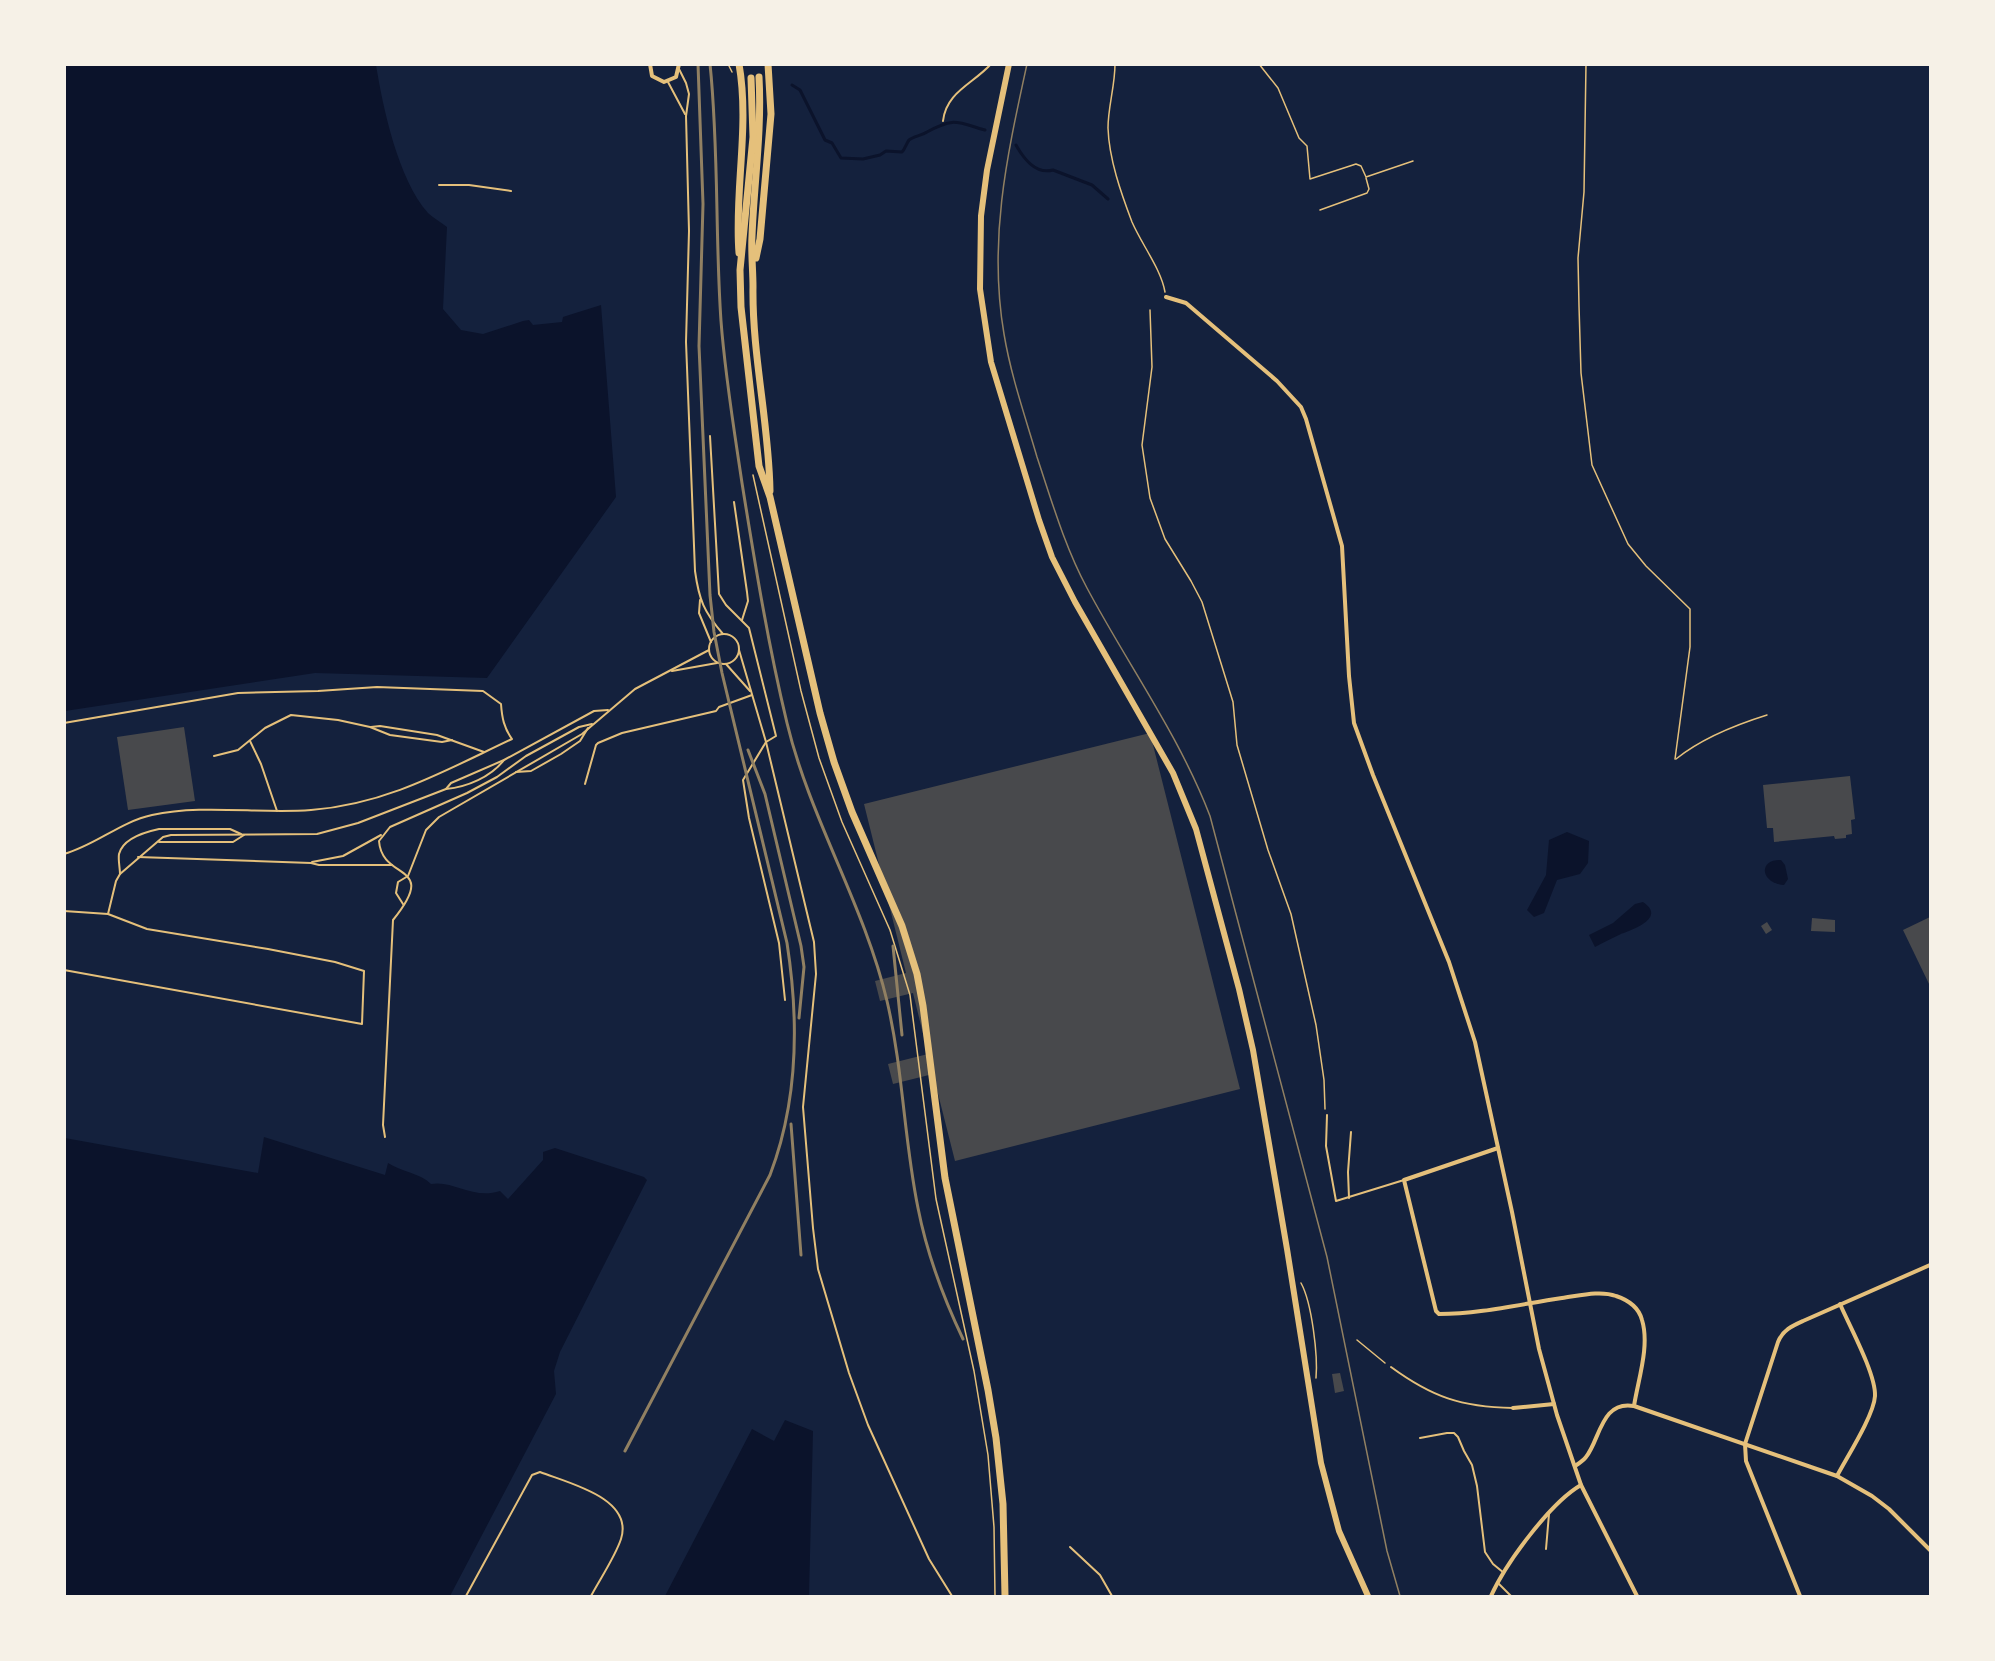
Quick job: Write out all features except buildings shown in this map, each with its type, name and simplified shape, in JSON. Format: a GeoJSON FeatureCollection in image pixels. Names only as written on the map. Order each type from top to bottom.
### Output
{"type":"FeatureCollection","features":[{"type":"Feature","properties":{"kind":"highway"},"geometry":{"type":"LineString","coordinates":[[739,64],[743,127],[738,233],[741,307],[759,466],[770,497],[820,713],[834,762],[852,813],[902,926],[919,982],[945,1178],[996,1438],[1003,1504],[1005,1596]]}},
{"type":"Feature","properties":{"kind":"highway"},"geometry":{"type":"LineString","coordinates":[[753,269],[759,239],[771,114],[768,64]]}},
{"type":"Feature","properties":{"kind":"highway"},"geometry":{"type":"LineString","coordinates":[[740,270],[752,154],[755,77],[761,123],[752,239],[755,327],[770,465],[770,497]]}},
{"type":"Feature","properties":{"kind":"main road"},"geometry":{"type":"LineString","coordinates":[[1009,64],[987,170],[981,216],[980,290],[991,362],[1052,557],[1075,602],[1173,773],[1196,829],[1239,989],[1255,1060],[1286,1238],[1321,1463],[1340,1531],[1368,1596]]}},
{"type":"Feature","properties":{"kind":"street"},"geometry":{"type":"LineString","coordinates":[[650,64],[652,76],[659,81],[668,82],[676,77],[679,67]]}},
{"type":"Feature","properties":{"kind":"street"},"geometry":{"type":"LineString","coordinates":[[1166,297],[1185,303],[1277,381],[1301,407],[1306,419],[1340,532],[1354,723],[1376,784],[1457,982],[1475,1042],[1539,1349],[1554,1404],[1581,1485],[1637,1596]]}},
{"type":"Feature","properties":{"kind":"street"},"geometry":{"type":"LineString","coordinates":[[1498,1148],[1404,1180],[1436,1311],[1439,1314],[1467,1312],[1605,1294],[1616,1296],[1636,1309],[1643,1322],[1644,1339],[1634,1406]]}},
{"type":"Feature","properties":{"kind":"street"},"geometry":{"type":"LineString","coordinates":[[1800,1596],[1746,1461],[1745,1444],[1782,1334],[1796,1324],[1930,1265]]}},
{"type":"Feature","properties":{"kind":"street"},"geometry":{"type":"LineString","coordinates":[[1837,1476],[1869,1414],[1875,1396],[1867,1366],[1840,1304]]}},
{"type":"Feature","properties":{"kind":"street"},"geometry":{"type":"LineString","coordinates":[[1513,1408],[1554,1404]]}},
{"type":"Feature","properties":{"kind":"street"},"geometry":{"type":"LineString","coordinates":[[1575,1466],[1586,1457],[1600,1426],[1608,1415],[1624,1406],[1634,1406],[1837,1476],[1872,1496],[1889,1509],[1930,1550]]}},
{"type":"Feature","properties":{"kind":"street"},"geometry":{"type":"LineString","coordinates":[[1491,1596],[1504,1572],[1549,1514],[1567,1493],[1581,1485]]}},
{"type":"Feature","properties":{"kind":"lane"},"geometry":{"type":"LineString","coordinates":[[943,121],[949,99],[981,75],[991,64]]}},
{"type":"Feature","properties":{"kind":"lane"},"geometry":{"type":"LineString","coordinates":[[679,67],[688,94],[687,370],[695,571],[700,600],[699,613],[711,642],[711,656],[725,664],[752,695],[766,742],[815,950],[814,999],[803,1107],[813,1235],[818,1269],[849,1373],[868,1425],[929,1559],[952,1596]]}},
{"type":"Feature","properties":{"kind":"lane"},"geometry":{"type":"LineString","coordinates":[[668,82],[687,116]]}},
{"type":"Feature","properties":{"kind":"lane"},"geometry":{"type":"LineString","coordinates":[[439,185],[469,185],[511,191]]}},
{"type":"Feature","properties":{"kind":"lane"},"geometry":{"type":"LineString","coordinates":[[710,436],[719,594],[726,605],[749,628],[776,736],[766,742],[743,780],[743,786],[779,943],[785,1000]]}},
{"type":"Feature","properties":{"kind":"lane"},"geometry":{"type":"LineString","coordinates":[[734,502],[748,602],[742,620]]}},
{"type":"Feature","properties":{"kind":"lane"},"geometry":{"type":"LineString","coordinates":[[700,600],[711,620],[723,634]]}},
{"type":"Feature","properties":{"kind":"lane"},"geometry":{"type":"LineString","coordinates":[[711,642],[715,637],[723,634],[728,634],[735,639],[749,679],[750,691]]}},
{"type":"Feature","properties":{"kind":"lane"},"geometry":{"type":"LineString","coordinates":[[403,904],[396,893],[398,882],[408,876],[419,845],[431,825],[452,809],[582,734],[635,689],[710,650]]}},
{"type":"Feature","properties":{"kind":"lane"},"geometry":{"type":"LineString","coordinates":[[725,664],[734,660],[739,650]]}},
{"type":"Feature","properties":{"kind":"lane"},"geometry":{"type":"LineString","coordinates":[[670,671],[719,662]]}},
{"type":"Feature","properties":{"kind":"lane"},"geometry":{"type":"LineString","coordinates":[[64,723],[238,693],[377,687],[483,691],[492,695],[501,704],[505,730],[512,739],[415,785],[384,797],[335,807],[277,811],[174,812],[148,816],[128,823],[84,848],[64,854]]}},
{"type":"Feature","properties":{"kind":"lane"},"geometry":{"type":"LineString","coordinates":[[585,784],[598,743],[622,733],[716,711],[719,707],[752,695]]}},
{"type":"Feature","properties":{"kind":"lane"},"geometry":{"type":"LineString","coordinates":[[446,789],[451,783],[504,760],[594,711],[610,710]]}},
{"type":"Feature","properties":{"kind":"lane"},"geometry":{"type":"LineString","coordinates":[[214,756],[238,750],[265,728],[291,716],[338,720],[370,727],[390,735],[442,742],[452,740]]}},
{"type":"Feature","properties":{"kind":"lane"},"geometry":{"type":"LineString","coordinates":[[516,772],[531,771],[561,754],[580,741],[592,724]]}},
{"type":"Feature","properties":{"kind":"lane"},"geometry":{"type":"LineString","coordinates":[[311,863],[343,856],[390,827],[476,788],[497,777],[526,756],[579,727],[592,724]]}},
{"type":"Feature","properties":{"kind":"lane"},"geometry":{"type":"LineString","coordinates":[[370,727],[380,726],[437,735],[484,752]]}},
{"type":"Feature","properties":{"kind":"lane"},"geometry":{"type":"LineString","coordinates":[[250,740],[277,811]]}},
{"type":"Feature","properties":{"kind":"lane"},"geometry":{"type":"LineString","coordinates":[[108,914],[116,881],[120,874],[163,837],[171,835],[317,834],[358,823],[446,789],[458,788],[498,768],[504,760]]}},
{"type":"Feature","properties":{"kind":"lane"},"geometry":{"type":"LineString","coordinates":[[120,874],[119,854],[133,838],[150,831],[230,829],[244,835]]}},
{"type":"Feature","properties":{"kind":"lane"},"geometry":{"type":"LineString","coordinates":[[383,833],[379,841],[387,861],[408,876],[412,882],[411,894],[393,920],[383,1125],[385,1137]]}},
{"type":"Feature","properties":{"kind":"lane"},"geometry":{"type":"LineString","coordinates":[[157,842],[233,842],[244,835]]}},
{"type":"Feature","properties":{"kind":"lane"},"geometry":{"type":"LineString","coordinates":[[138,857],[319,865],[393,865]]}},
{"type":"Feature","properties":{"kind":"lane"},"geometry":{"type":"LineString","coordinates":[[64,911],[108,914],[147,929],[268,949],[335,962],[364,971],[362,1023],[64,970]]}},
{"type":"Feature","properties":{"kind":"lane"},"geometry":{"type":"LineString","coordinates":[[1327,1115],[1326,1146],[1336,1201],[1404,1180]]}},
{"type":"Feature","properties":{"kind":"lane"},"geometry":{"type":"LineString","coordinates":[[1349,1198],[1351,1132]]}},
{"type":"Feature","properties":{"kind":"lane"},"geometry":{"type":"LineString","coordinates":[[1391,1367],[1426,1390],[1450,1400],[1476,1407],[1513,1408]]}},
{"type":"Feature","properties":{"kind":"lane"},"geometry":{"type":"LineString","coordinates":[[1420,1438],[1447,1433],[1454,1433],[1458,1437],[1472,1465],[1477,1486],[1485,1552],[1493,1564],[1504,1572]]}},
{"type":"Feature","properties":{"kind":"lane"},"geometry":{"type":"LineString","coordinates":[[466,1596],[532,1475],[540,1472],[605,1499],[619,1512],[622,1521],[621,1539],[591,1596]]}},
{"type":"Feature","properties":{"kind":"lane"},"geometry":{"type":"LineString","coordinates":[[1545,1549],[1549,1514]]}},
{"type":"Feature","properties":{"kind":"lane"},"geometry":{"type":"LineString","coordinates":[[1070,1547],[1100,1575],[1112,1596]]}},
{"type":"Feature","properties":{"kind":"lane"},"geometry":{"type":"LineString","coordinates":[[1498,1583],[1510,1596]]}},
{"type":"Feature","properties":{"kind":"path"},"geometry":{"type":"LineString","coordinates":[[1115,64],[1108,128],[1112,156],[1132,221],[1149,258],[1162,278],[1166,297]]}},
{"type":"Feature","properties":{"kind":"path"},"geometry":{"type":"LineString","coordinates":[[1259,64],[1278,88],[1299,138],[1307,146],[1310,179],[1356,164],[1361,166],[1366,177],[1369,189],[1367,193],[1320,210]]}},
{"type":"Feature","properties":{"kind":"path"},"geometry":{"type":"LineString","coordinates":[[1586,64],[1583,203],[1578,258],[1581,362],[1591,460],[1629,544],[1646,566],[1689,609],[1689,647],[1675,759],[1695,745],[1722,732],[1767,715]]}},
{"type":"Feature","properties":{"kind":"path"},"geometry":{"type":"LineString","coordinates":[[1366,177],[1413,161]]}},
{"type":"Feature","properties":{"kind":"path"},"geometry":{"type":"LineString","coordinates":[[1150,310],[1152,367],[1142,445],[1150,498],[1165,539],[1202,602],[1233,702],[1237,746],[1268,850],[1292,914],[1316,1025],[1327,1115]]}},
{"type":"Feature","properties":{"kind":"path"},"geometry":{"type":"LineString","coordinates":[[779,591],[801,691],[819,758],[842,822],[891,930],[910,995],[934,1190],[974,1371],[988,1455],[994,1527],[995,1596]]}},
{"type":"Feature","properties":{"kind":"path"},"geometry":{"type":"LineString","coordinates":[[1299,1280],[1307,1300],[1314,1342],[1317,1367],[1315,1385]]}},
{"type":"Feature","properties":{"kind":"path"},"geometry":{"type":"LineString","coordinates":[[1357,1340],[1391,1367]]}},
{"type":"Feature","properties":{"kind":"water"},"geometry":{"type":"Polygon","coordinates":[[[65,64],[376,65],[393,142],[408,182],[428,213],[447,227],[443,309],[461,330],[483,334],[529,320],[533,325],[562,322],[563,317],[601,305],[616,497],[487,678],[315,673],[65,711],[65,64]]]}},
{"type":"Feature","properties":{"kind":"water"},"geometry":{"type":"Polygon","coordinates":[[[1567,832],[1589,841],[1588,863],[1580,874],[1557,880],[1544,913],[1534,917],[1527,910],[1546,875],[1549,840],[1567,832]]]}},
{"type":"Feature","properties":{"kind":"water"},"geometry":{"type":"Polygon","coordinates":[[[1781,860],[1785,865],[1788,879],[1784,885],[1770,880],[1765,871],[1768,863],[1781,860]]]}},
{"type":"Feature","properties":{"kind":"water"},"geometry":{"type":"Polygon","coordinates":[[[1643,902],[1651,913],[1645,923],[1595,947],[1589,935],[1613,923],[1635,904],[1643,902]]]}},
{"type":"Feature","properties":{"kind":"water"},"geometry":{"type":"Polygon","coordinates":[[[264,1137],[385,1175],[388,1163],[422,1177],[431,1184],[448,1185],[481,1193],[500,1191],[508,1199],[543,1160],[543,1152],[555,1148],[644,1177],[647,1180],[560,1352],[554,1371],[556,1394],[450,1596],[65,1596],[65,1138],[258,1173],[264,1137]]]}},
{"type":"Feature","properties":{"kind":"water"},"geometry":{"type":"Polygon","coordinates":[[[785,1420],[813,1431],[809,1596],[665,1596],[752,1429],[774,1441],[785,1420]]]}},
{"type":"Feature","properties":{"kind":"waterway"},"geometry":{"type":"LineString","coordinates":[[792,85],[800,90],[825,140],[832,143],[841,158],[863,159],[880,155],[886,151],[902,152],[911,139],[944,124],[956,122],[985,130]]}},
{"type":"Feature","properties":{"kind":"waterway"},"geometry":{"type":"LineString","coordinates":[[1016,145],[1030,164],[1040,170],[1053,170],[1092,185],[1108,199]]}},
{"type":"Feature","properties":{"kind":"tram line"},"geometry":{"type":"LineString","coordinates":[[1027,64],[1007,165],[999,232],[1000,299],[1010,365],[1037,457],[1072,557],[1103,617],[1183,757],[1210,816],[1327,1257],[1387,1551],[1400,1596]]}},
{"type":"Feature","properties":{"kind":"railway"},"geometry":{"type":"LineString","coordinates":[[625,1451],[770,1175],[786,1119],[794,1061],[793,1001],[787,943],[722,673],[710,595],[699,346],[703,204],[698,64]]}},
{"type":"Feature","properties":{"kind":"railway"},"geometry":{"type":"LineString","coordinates":[[710,64],[715,128],[719,289],[723,341],[742,483],[768,634],[797,759],[865,930],[887,1001],[897,1052],[909,1157],[922,1225],[936,1275],[963,1339]]}},
{"type":"Feature","properties":{"kind":"railway"},"geometry":{"type":"LineString","coordinates":[[748,750],[765,794],[801,946],[804,967],[799,1018]]}},
{"type":"Feature","properties":{"kind":"railway"},"geometry":{"type":"LineString","coordinates":[[893,946],[902,1035]]}},
{"type":"Feature","properties":{"kind":"railway"},"geometry":{"type":"LineString","coordinates":[[791,1124],[801,1255]]}}]}
